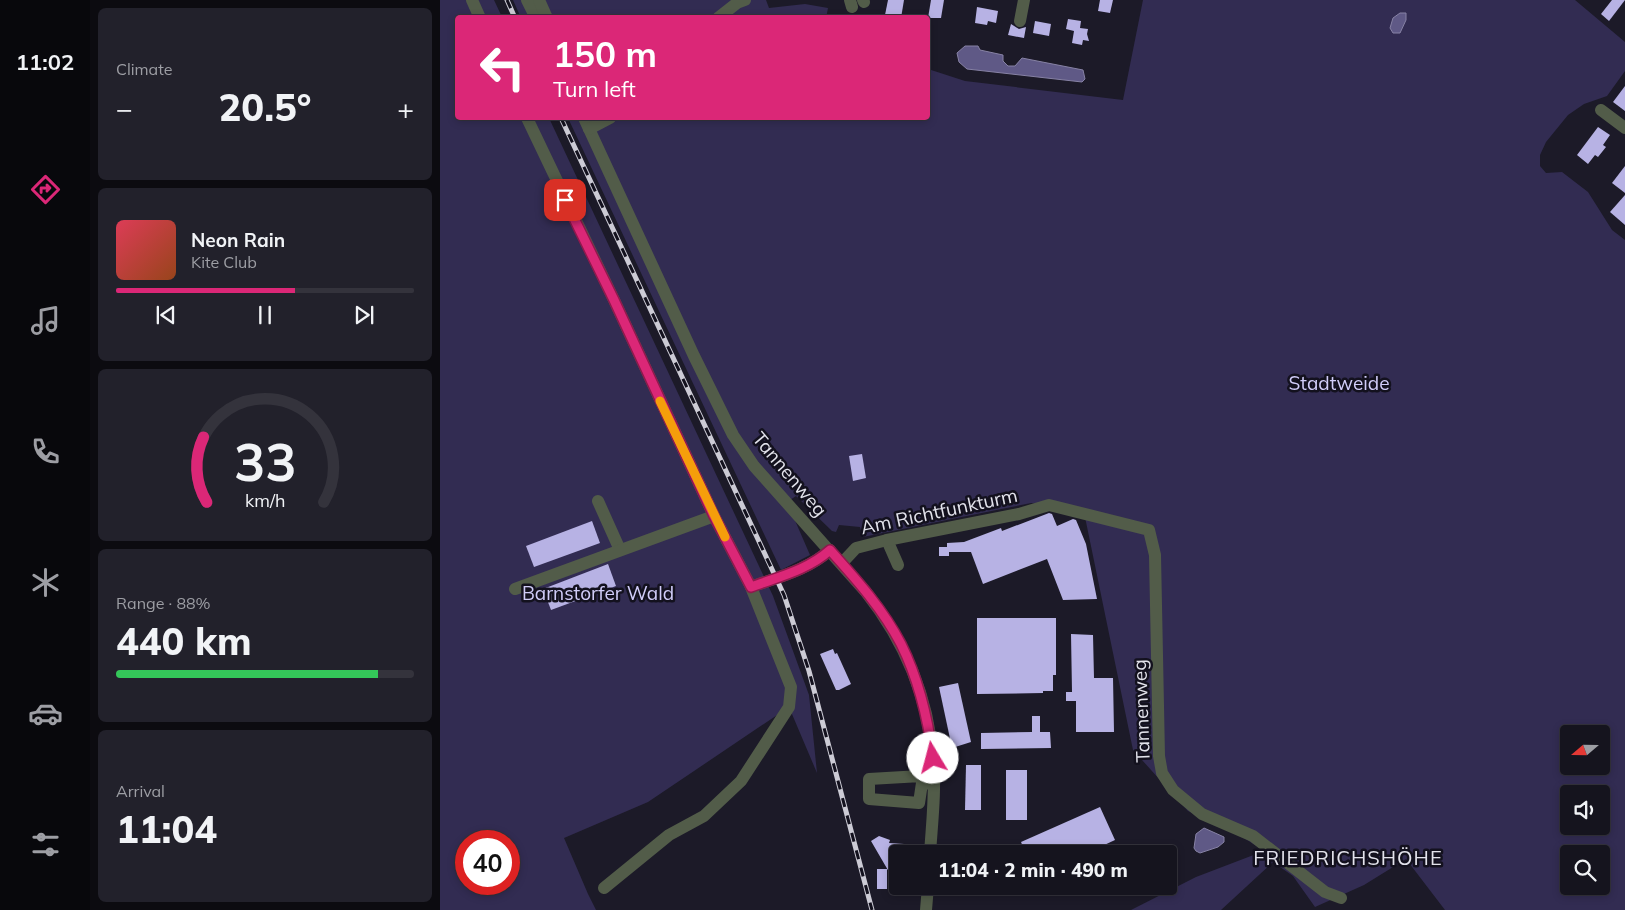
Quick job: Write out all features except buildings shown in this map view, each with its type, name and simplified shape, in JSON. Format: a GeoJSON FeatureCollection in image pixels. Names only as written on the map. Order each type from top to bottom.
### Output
{"type":"FeatureCollection","features":[{"type":"Feature","properties":{"kind":"street"},"geometry":{"type":"LineString","coordinates":[[472,0],[479,15]]}},
{"type":"Feature","properties":{"kind":"street"},"geometry":{"type":"LineString","coordinates":[[527,0],[534,15]]}},
{"type":"Feature","properties":{"kind":"street"},"geometry":{"type":"LineString","coordinates":[[539,0],[546,15]]}},
{"type":"Feature","properties":{"kind":"street"},"geometry":{"type":"LineString","coordinates":[[722,15],[745,0]]}},
{"type":"Feature","properties":{"kind":"street"},"geometry":{"type":"LineString","coordinates":[[1020,21],[1024,0]]}},
{"type":"Feature","properties":{"kind":"street"},"geometry":{"type":"LineString","coordinates":[[1601,110],[1625,128]]}},
{"type":"Feature","properties":{"kind":"street"},"geometry":{"type":"LineString","coordinates":[[528,120],[714,516],[751,587],[790,687],[789,707],[741,782],[704,816],[670,835],[604,888]]}},
{"type":"Feature","properties":{"kind":"street"},"geometry":{"type":"LineString","coordinates":[[587,123],[601,120]]}},
{"type":"Feature","properties":{"kind":"street","name":"Tannenweg"},"geometry":{"type":"LineString","coordinates":[[587,123],[694,356],[733,434],[754,466],[842,563],[878,606],[902,645],[918,685],[927,721],[933,758],[928,783],[930,845]]}},
{"type":"Feature","properties":{"kind":"street"},"geometry":{"type":"LineString","coordinates":[[598,501],[620,550]]}},
{"type":"Feature","properties":{"kind":"street","name":"Tannenweg"},"geometry":{"type":"LineString","coordinates":[[1049,505],[1149,530],[1155,555],[1159,756],[1162,774],[1173,790],[1202,814],[1253,836],[1325,892],[1341,898]]}},
{"type":"Feature","properties":{"kind":"street","name":"Am Richtfunkturm"},"geometry":{"type":"LineString","coordinates":[[842,563],[856,548],[887,540],[1019,514],[1049,505]]}},
{"type":"Feature","properties":{"kind":"street"},"geometry":{"type":"LineString","coordinates":[[515,589],[714,516]]}},
{"type":"Feature","properties":{"kind":"street"},"geometry":{"type":"LineString","coordinates":[[887,540],[898,566]]}},
{"type":"Feature","properties":{"kind":"street"},"geometry":{"type":"LineString","coordinates":[[751,587],[806,567],[819,560],[830,550]]}},
{"type":"Feature","properties":{"kind":"street"},"geometry":{"type":"LineString","coordinates":[[926,910],[927,895]]}},
{"type":"Feature","properties":{"kind":"green space","name":"Barnstorfer Wald"},"geometry":{"type":"Polygon","coordinates":[[[440,0],[494,0],[501,15],[455,15],[455,120],[550,120],[773,596],[809,695],[817,773],[789,707],[648,802],[564,838],[596,910],[440,910],[440,0]]]}},
{"type":"Feature","properties":{"kind":"green space"},"geometry":{"type":"Polygon","coordinates":[[[513,0],[766,0],[769,8],[805,4],[828,8],[827,15],[520,15],[513,0]]]}},
{"type":"Feature","properties":{"kind":"green space","name":"Stadtweide"},"geometry":{"type":"Polygon","coordinates":[[[1143,0],[1575,0],[1625,42],[1625,71],[1607,96],[1584,104],[1568,115],[1546,142],[1540,155],[1540,166],[1546,173],[1562,172],[1588,192],[1612,230],[1625,240],[1625,910],[1445,910],[1406,859],[1364,885],[1315,907],[1293,876],[1273,862],[1221,910],[1131,910],[1161,895],[1177,895],[1177,887],[1196,877],[1264,851],[1241,836],[1188,811],[1133,750],[1085,517],[1049,505],[1031,503],[863,537],[860,527],[839,525],[836,532],[832,531],[796,496],[787,502],[810,555],[781,570],[569,120],[930,120],[930,70],[965,81],[1123,100],[1143,0]]]}},
{"type":"Feature","properties":{"kind":"shaded area"},"geometry":{"type":"Polygon","coordinates":[[[1400,13],[1406,13],[1406,20],[1400,33],[1393,33],[1390,28],[1393,18],[1400,13]]]}},
{"type":"Feature","properties":{"kind":"shaded area"},"geometry":{"type":"Polygon","coordinates":[[[965,46],[978,46],[980,50],[1003,55],[1003,61],[1008,66],[1015,66],[1022,58],[1083,70],[1085,79],[1082,82],[967,69],[959,62],[957,53],[965,46]]]}},
{"type":"Feature","properties":{"kind":"shaded area"},"geometry":{"type":"Polygon","coordinates":[[[1204,828],[1224,837],[1224,842],[1218,847],[1200,853],[1194,848],[1196,834],[1204,828]]]}},
{"type":"Feature","properties":{"kind":"railway"},"geometry":{"type":"LineString","coordinates":[[507,0],[514,15]]}},
{"type":"Feature","properties":{"kind":"railway"},"geometry":{"type":"LineString","coordinates":[[562,120],[784,595],[809,671],[872,910]]}},
{"type":"Feature","properties":{"kind":"slow traffic"},"geometry":{"type":"LineString","coordinates":[[660,401],[725,537]]}},
{"type":"Feature","properties":{"kind":"district","name":"FRIEDRICHSHÖHE"},"geometry":{"type":"Point","coordinates":[1348,858]}},
{"type":"Feature","properties":{"kind":"route"},"geometry":{"type":"LineString","coordinates":[[565,200],[614,300],[714,516],[751,587],[806,567],[819,560],[830,550],[878,606],[902,645],[918,685],[933,758]]}}]}
